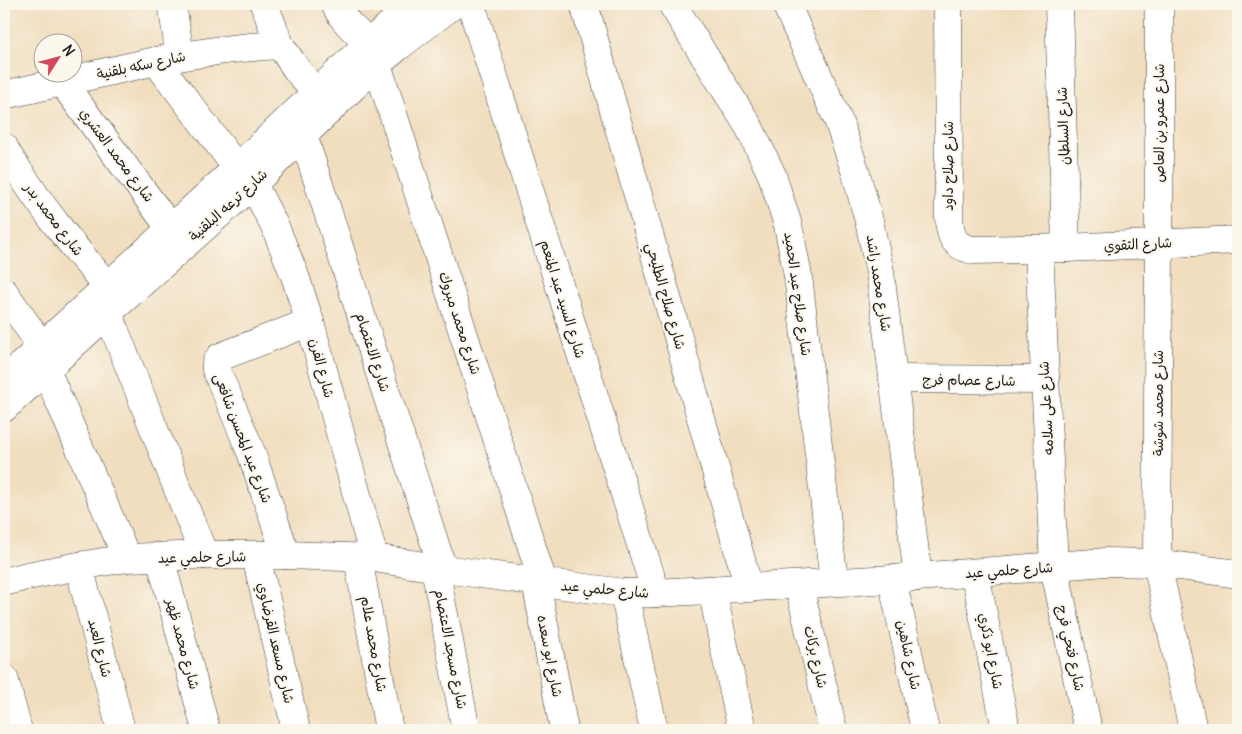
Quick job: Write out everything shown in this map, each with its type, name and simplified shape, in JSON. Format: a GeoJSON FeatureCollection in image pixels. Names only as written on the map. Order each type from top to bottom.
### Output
{"type":"FeatureCollection","features":[{"type":"Feature","properties":{"kind":"street"},"geometry":{"type":"LineString","coordinates":[[168,58],[172,4]]}},
{"type":"Feature","properties":{"kind":"street"},"geometry":{"type":"LineString","coordinates":[[264,4],[280,45],[323,102]]}},
{"type":"Feature","properties":{"kind":"street"},"geometry":{"type":"LineString","coordinates":[[335,4],[340,15],[373,54]]}},
{"type":"Feature","properties":{"kind":"street","name":"شارع ترعه البلقنية"},"geometry":{"type":"LineString","coordinates":[[4,408],[44,359],[245,176],[373,54],[414,4]]}},
{"type":"Feature","properties":{"kind":"street","name":"شارع ترعه البلقنية"},"geometry":{"type":"LineString","coordinates":[[373,54],[399,46],[454,4]]}},
{"type":"Feature","properties":{"kind":"street","name":"شارع السيد عبد المنعم"},"geometry":{"type":"LineString","coordinates":[[471,4],[656,594]]}},
{"type":"Feature","properties":{"kind":"street","name":"شارع صلاح الطليحي"},"geometry":{"type":"LineString","coordinates":[[584,4],[748,588]]}},
{"type":"Feature","properties":{"kind":"street","name":"شارع صلاح عبد الحميد"},"geometry":{"type":"LineString","coordinates":[[672,4],[749,127],[772,175],[788,225],[798,276],[834,582]]}},
{"type":"Feature","properties":{"kind":"street","name":"شارع محمد راشد"},"geometry":{"type":"LineString","coordinates":[[786,4],[838,120],[855,170],[880,272],[893,379],[905,578]]}},
{"type":"Feature","properties":{"kind":"street","name":"شارع صلاح داود"},"geometry":{"type":"LineString","coordinates":[[948,4],[950,234],[955,242],[964,248],[974,250],[1039,249]]}},
{"type":"Feature","properties":{"kind":"street","name":"شارع السلطان"},"geometry":{"type":"LineString","coordinates":[[1059,4],[1066,248]]}},
{"type":"Feature","properties":{"kind":"street","name":"شارع عمرو بن العاص"},"geometry":{"type":"LineString","coordinates":[[1159,243],[1160,4]]}},
{"type":"Feature","properties":{"kind":"street","name":"شارع سكه بلقنية"},"geometry":{"type":"LineString","coordinates":[[82,77],[168,58],[214,50],[280,45]]}},
{"type":"Feature","properties":{"kind":"street","name":"شارع محمد مبروك"},"geometry":{"type":"LineString","coordinates":[[373,54],[539,582]]}},
{"type":"Feature","properties":{"kind":"street","name":"شارع الفرن"},"geometry":{"type":"LineString","coordinates":[[168,58],[245,176],[276,229],[295,276],[310,322],[366,558]]}},
{"type":"Feature","properties":{"kind":"street","name":"شارع سكه بلقنية"},"geometry":{"type":"LineString","coordinates":[[4,95],[62,82]]}},
{"type":"Feature","properties":{"kind":"street","name":"شارع محمد العشري"},"geometry":{"type":"LineString","coordinates":[[62,82],[171,229]]}},
{"type":"Feature","properties":{"kind":"street","name":"شارع ترعه البلقنية"},"geometry":{"type":"LineString","coordinates":[[108,300],[171,229],[303,135],[323,102]]}},
{"type":"Feature","properties":{"kind":"street","name":"شارع الاعتصام"},"geometry":{"type":"LineString","coordinates":[[303,135],[439,569]]}},
{"type":"Feature","properties":{"kind":"street","name":"شارع محمد بدر"},"geometry":{"type":"LineString","coordinates":[[4,147],[8,156],[44,209],[72,245],[108,300],[204,555]]}},
{"type":"Feature","properties":{"kind":"street","name":"شارع التقوي"},"geometry":{"type":"LineString","coordinates":[[1039,249],[1238,240]]}},
{"type":"Feature","properties":{"kind":"street","name":"شارع محمد شوشة"},"geometry":{"type":"LineString","coordinates":[[1159,243],[1157,563],[1193,730]]}},
{"type":"Feature","properties":{"kind":"street","name":"شارع على سلامه"},"geometry":{"type":"LineString","coordinates":[[1039,249],[1054,566]]}},
{"type":"Feature","properties":{"kind":"street"},"geometry":{"type":"LineString","coordinates":[[4,292],[44,359],[127,558]]}},
{"type":"Feature","properties":{"kind":"street","name":"شارع عبد المحسن شافعى"},"geometry":{"type":"LineString","coordinates":[[286,555],[250,452],[216,370],[216,363],[220,357],[310,322]]}},
{"type":"Feature","properties":{"kind":"street","name":"شارع ترعه البلقنية"},"geometry":{"type":"LineString","coordinates":[[4,381],[44,359]]}},
{"type":"Feature","properties":{"kind":"street","name":"شارع عصام فرج"},"geometry":{"type":"LineString","coordinates":[[893,379],[1045,380]]}},
{"type":"Feature","properties":{"kind":"street","name":"شارع حلمي عيد"},"geometry":{"type":"LineString","coordinates":[[4,582],[127,558],[204,555],[286,555],[366,558],[624,594],[656,594],[905,578],[1106,562],[1157,563],[1238,574]]}},
{"type":"Feature","properties":{"kind":"street","name":"شارع مسعد القرضاوي"},"geometry":{"type":"LineString","coordinates":[[256,556],[296,730]]}},
{"type":"Feature","properties":{"kind":"street","name":"شارع محمد ظهر"},"geometry":{"type":"LineString","coordinates":[[160,557],[206,730]]}},
{"type":"Feature","properties":{"kind":"street","name":"شارع محمد علام"},"geometry":{"type":"LineString","coordinates":[[366,558],[389,730]]}},
{"type":"Feature","properties":{"kind":"street","name":"شارع العبد"},"geometry":{"type":"LineString","coordinates":[[79,566],[121,730]]}},
{"type":"Feature","properties":{"kind":"street","name":"شارع فتحي فرج"},"geometry":{"type":"LineString","coordinates":[[1054,566],[1088,730]]}},
{"type":"Feature","properties":{"kind":"street","name":"شارع مسجد الاعتصام"},"geometry":{"type":"LineString","coordinates":[[439,569],[466,730]]}},
{"type":"Feature","properties":{"kind":"street","name":"شارع ابو ذكري"},"geometry":{"type":"LineString","coordinates":[[975,572],[1006,730]]}},
{"type":"Feature","properties":{"kind":"street","name":"شارع شاهين"},"geometry":{"type":"LineString","coordinates":[[905,578],[925,730]]}},
{"type":"Feature","properties":{"kind":"street","name":"شارع ابو سعده"},"geometry":{"type":"LineString","coordinates":[[539,582],[564,730]]}},
{"type":"Feature","properties":{"kind":"street","name":"شارع بركات"},"geometry":{"type":"LineString","coordinates":[[799,585],[834,730]]}},
{"type":"Feature","properties":{"kind":"street"},"geometry":{"type":"LineString","coordinates":[[712,590],[742,730]]}},
{"type":"Feature","properties":{"kind":"street"},"geometry":{"type":"LineString","coordinates":[[624,594],[654,730]]}},
{"type":"Feature","properties":{"kind":"street"},"geometry":{"type":"LineString","coordinates":[[4,678],[18,730]]}}]}
